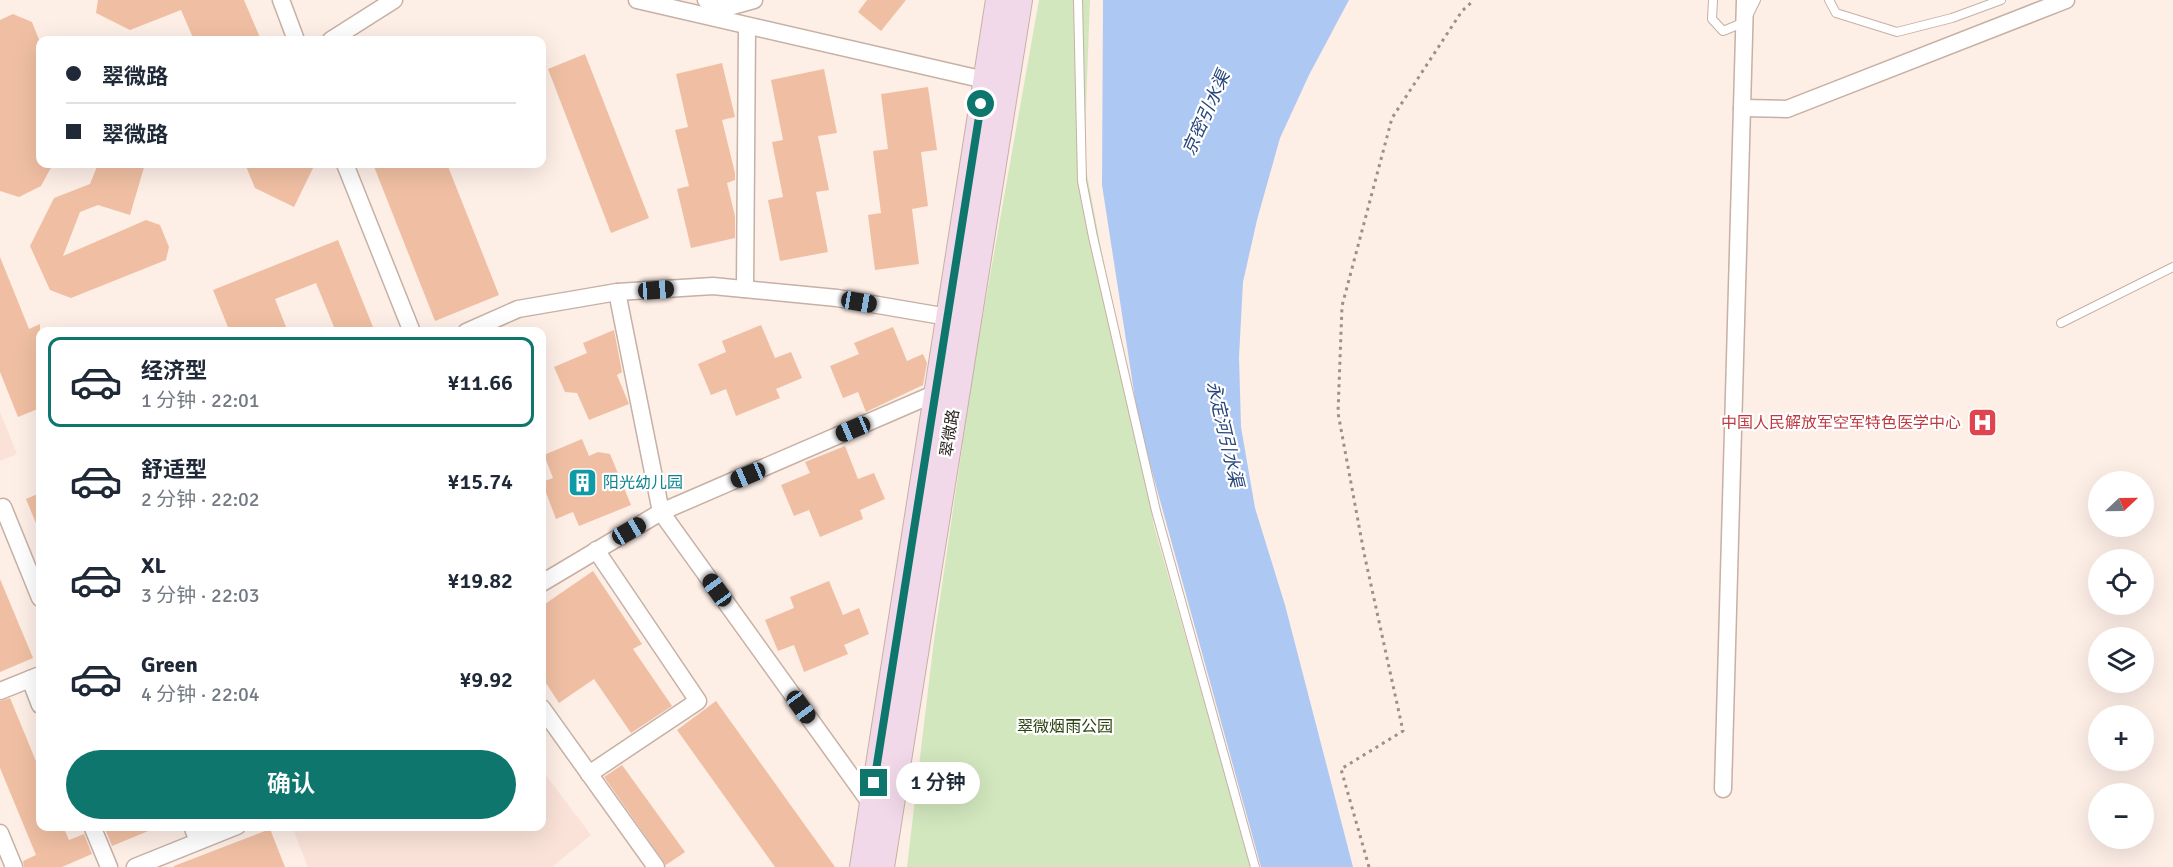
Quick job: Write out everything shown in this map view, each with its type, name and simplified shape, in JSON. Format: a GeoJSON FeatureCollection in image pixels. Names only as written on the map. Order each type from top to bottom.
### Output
{"type":"FeatureCollection","features":[{"type":"Feature","properties":{"kind":"main road","name":"翠微路"},"geometry":{"type":"LineString","coordinates":[[862,867],[998,0]]}},
{"type":"Feature","properties":{"kind":"main road","name":"翠微路"},"geometry":{"type":"LineString","coordinates":[[882,867],[1020,0]]}},
{"type":"Feature","properties":{"kind":"street"},"geometry":{"type":"LineString","coordinates":[[281,0],[294,36]]}},
{"type":"Feature","properties":{"kind":"street"},"geometry":{"type":"LineString","coordinates":[[337,36],[394,0]]}},
{"type":"Feature","properties":{"kind":"street"},"geometry":{"type":"LineString","coordinates":[[637,0],[985,80]]}},
{"type":"Feature","properties":{"kind":"street"},"geometry":{"type":"LineString","coordinates":[[706,0],[725,8],[754,0]]}},
{"type":"Feature","properties":{"kind":"street"},"geometry":{"type":"LineString","coordinates":[[1724,789],[1745,0]]}},
{"type":"Feature","properties":{"kind":"street"},"geometry":{"type":"LineString","coordinates":[[1742,108],[1787,109],[2066,0]]}},
{"type":"Feature","properties":{"kind":"street"},"geometry":{"type":"LineString","coordinates":[[745,289],[747,27]]}},
{"type":"Feature","properties":{"kind":"street"},"geometry":{"type":"LineString","coordinates":[[347,168],[410,327]]}},
{"type":"Feature","properties":{"kind":"street"},"geometry":{"type":"LineString","coordinates":[[477,327],[518,309],[617,292],[713,286],[837,298],[948,317]]}},
{"type":"Feature","properties":{"kind":"street"},"geometry":{"type":"LineString","coordinates":[[617,292],[661,512],[871,804]]}},
{"type":"Feature","properties":{"kind":"street"},"geometry":{"type":"LineString","coordinates":[[546,581],[661,512],[936,393]]}},
{"type":"Feature","properties":{"kind":"street"},"geometry":{"type":"LineString","coordinates":[[3,507],[36,588]]}},
{"type":"Feature","properties":{"kind":"street"},"geometry":{"type":"LineString","coordinates":[[589,774],[698,701],[596,550]]}},
{"type":"Feature","properties":{"kind":"street"},"geometry":{"type":"LineString","coordinates":[[0,691],[35,677]]}},
{"type":"Feature","properties":{"kind":"street"},"geometry":{"type":"LineString","coordinates":[[546,714],[656,867]]}},
{"type":"Feature","properties":{"kind":"street"},"geometry":{"type":"LineString","coordinates":[[94,831],[109,867]]}},
{"type":"Feature","properties":{"kind":"street"},"geometry":{"type":"LineString","coordinates":[[135,867],[195,834],[211,831]]}},
{"type":"Feature","properties":{"kind":"street"},"geometry":{"type":"LineString","coordinates":[[0,833],[14,867]]}},
{"type":"Feature","properties":{"kind":"lane"},"geometry":{"type":"LineString","coordinates":[[1078,0],[1082,181],[1093,237],[1156,511],[1255,867]]}},
{"type":"Feature","properties":{"kind":"lane"},"geometry":{"type":"LineString","coordinates":[[1713,0],[1712,19],[1723,31],[1745,22],[1756,0]]}},
{"type":"Feature","properties":{"kind":"lane"},"geometry":{"type":"LineString","coordinates":[[1829,0],[1836,14],[1897,32],[1952,18],[2001,0]]}},
{"type":"Feature","properties":{"kind":"lane"},"geometry":{"type":"LineString","coordinates":[[2061,323],[2173,267]]}},
{"type":"Feature","properties":{"kind":"path"},"geometry":{"type":"LineString","coordinates":[[1369,867],[1341,769],[1403,731],[1364,553],[1338,413],[1342,306],[1392,118],[1462,11],[1474,0]]}},
{"type":"Feature","properties":{"kind":"shaded area"},"geometry":{"type":"Polygon","coordinates":[[[0,412],[17,454],[0,461],[0,412]]]}},
{"type":"Feature","properties":{"kind":"shaded area"},"geometry":{"type":"Polygon","coordinates":[[[546,775],[591,835],[552,867],[308,867],[294,831],[546,831],[546,775]]]}},
{"type":"Feature","properties":{"kind":"green space","name":"翠微烟雨公园"},"geometry":{"type":"Polygon","coordinates":[[[1039,0],[1090,0],[1084,159],[1154,526],[1251,867],[907,867],[934,640],[974,366],[1039,0]]]}},
{"type":"Feature","properties":{"kind":"water"},"geometry":{"type":"Polygon","coordinates":[[[1103,0],[1349,0],[1309,75],[1280,138],[1257,220],[1243,282],[1239,357],[1241,427],[1255,508],[1285,605],[1353,867],[1261,867],[1139,424],[1102,185],[1103,0]]]}},
{"type":"Feature","properties":{"kind":"building"},"geometry":{"type":"Polygon","coordinates":[[[98,0],[244,0],[259,36],[192,36],[181,10],[130,30],[96,13],[98,0]]]}},
{"type":"Feature","properties":{"kind":"building"},"geometry":{"type":"Polygon","coordinates":[[[867,0],[906,0],[881,31],[858,12],[867,0]]]}},
{"type":"Feature","properties":{"kind":"building"},"geometry":{"type":"Polygon","coordinates":[[[13,14],[32,22],[38,36],[36,168],[51,168],[41,186],[19,197],[0,191],[0,20],[13,14]]]}},
{"type":"Feature","properties":{"kind":"building"},"geometry":{"type":"Polygon","coordinates":[[[585,54],[649,218],[611,233],[548,69],[585,54]]]}},
{"type":"Feature","properties":{"kind":"building"},"geometry":{"type":"Polygon","coordinates":[[[722,63],[735,117],[722,120],[735,173],[735,180],[727,183],[735,216],[735,238],[691,248],[677,189],[689,186],[675,130],[688,127],[676,74],[722,63]]]}},
{"type":"Feature","properties":{"kind":"building"},"geometry":{"type":"Polygon","coordinates":[[[824,69],[837,133],[818,136],[829,190],[816,192],[828,252],[780,261],[768,200],[783,197],[772,142],[783,140],[771,80],[824,69]]]}},
{"type":"Feature","properties":{"kind":"building"},"geometry":{"type":"Polygon","coordinates":[[[928,87],[937,150],[921,152],[928,206],[912,209],[919,264],[875,270],[868,215],[881,213],[873,151],[888,149],[881,94],[928,87]]]}},
{"type":"Feature","properties":{"kind":"building"},"geometry":{"type":"Polygon","coordinates":[[[96,168],[144,168],[130,215],[98,205],[80,212],[63,256],[146,220],[160,225],[169,247],[166,260],[71,298],[50,290],[30,246],[54,198],[90,184],[96,168]]]}},
{"type":"Feature","properties":{"kind":"building"},"geometry":{"type":"Polygon","coordinates":[[[247,168],[313,168],[294,207],[255,188],[247,168]]]}},
{"type":"Feature","properties":{"kind":"building"},"geometry":{"type":"Polygon","coordinates":[[[375,168],[449,168],[499,295],[435,321],[375,168]]]}},
{"type":"Feature","properties":{"kind":"building"},"geometry":{"type":"Polygon","coordinates":[[[338,240],[373,327],[334,327],[316,283],[275,299],[286,327],[228,327],[213,290],[338,240]]]}},
{"type":"Feature","properties":{"kind":"building"},"geometry":{"type":"Polygon","coordinates":[[[0,257],[29,329],[40,324],[40,327],[36,327],[36,410],[18,417],[0,372],[0,257]]]}},
{"type":"Feature","properties":{"kind":"building"},"geometry":{"type":"Polygon","coordinates":[[[761,325],[775,358],[791,352],[802,378],[776,389],[780,398],[736,416],[726,389],[711,395],[698,364],[726,352],[722,341],[761,325]]]}},
{"type":"Feature","properties":{"kind":"building"},"geometry":{"type":"Polygon","coordinates":[[[893,327],[907,361],[923,354],[927,363],[923,385],[866,412],[858,392],[843,398],[830,366],[859,354],[854,343],[893,327]]]}},
{"type":"Feature","properties":{"kind":"building"},"geometry":{"type":"Polygon","coordinates":[[[614,330],[622,372],[617,375],[629,404],[589,420],[577,393],[565,392],[554,367],[587,353],[583,343],[614,330]]]}},
{"type":"Feature","properties":{"kind":"building","name":"阳光幼儿园"},"geometry":{"type":"Polygon","coordinates":[[[582,439],[589,456],[598,452],[610,454],[631,505],[579,526],[573,512],[556,519],[546,493],[546,481],[553,478],[546,454],[582,439]]]}},
{"type":"Feature","properties":{"kind":"building"},"geometry":{"type":"Polygon","coordinates":[[[845,446],[858,479],[874,473],[885,499],[860,510],[863,519],[820,537],[809,510],[794,516],[781,485],[810,473],[805,462],[845,446]]]}},
{"type":"Feature","properties":{"kind":"building"},"geometry":{"type":"Polygon","coordinates":[[[36,495],[36,523],[26,499],[36,495]]]}},
{"type":"Feature","properties":{"kind":"building"},"geometry":{"type":"Polygon","coordinates":[[[593,571],[642,644],[633,649],[672,706],[631,733],[594,679],[559,703],[546,683],[546,603],[593,571]]]}},
{"type":"Feature","properties":{"kind":"building"},"geometry":{"type":"Polygon","coordinates":[[[0,579],[33,658],[0,672],[0,579]]]}},
{"type":"Feature","properties":{"kind":"building"},"geometry":{"type":"Polygon","coordinates":[[[829,581],[843,615],[859,608],[869,634],[844,645],[848,654],[804,672],[794,645],[778,651],[765,620],[794,608],[790,597],[829,581]]]}},
{"type":"Feature","properties":{"kind":"building"},"geometry":{"type":"Polygon","coordinates":[[[10,698],[36,761],[36,831],[65,831],[69,840],[84,834],[92,854],[62,867],[24,867],[23,861],[36,855],[0,768],[0,701],[10,698]]]}},
{"type":"Feature","properties":{"kind":"building"},"geometry":{"type":"Polygon","coordinates":[[[716,701],[835,867],[775,867],[677,730],[716,701]]]}},
{"type":"Feature","properties":{"kind":"building"},"geometry":{"type":"Polygon","coordinates":[[[622,765],[685,852],[666,865],[604,777],[622,765]]]}},
{"type":"Feature","properties":{"kind":"building"},"geometry":{"type":"Polygon","coordinates":[[[106,831],[148,831],[112,846],[106,831]]]}},
{"type":"Feature","properties":{"kind":"building"},"geometry":{"type":"Polygon","coordinates":[[[265,831],[271,831],[285,867],[174,867],[265,831]]]}},
{"type":"Feature","properties":{"kind":"place","name":"中国人民解放军空军特色医学中心"},"geometry":{"type":"Point","coordinates":[1982,423]}},
{"type":"Feature","properties":{"kind":"place","name":"阳光幼儿园"},"geometry":{"type":"Point","coordinates":[582,483]}},
{"type":"Feature","properties":{"kind":"route"},"geometry":{"type":"LineString","coordinates":[[874,783],[981,104]]}},
{"type":"Feature","properties":{"kind":"water label","name":"京密引水渠"},"geometry":{"type":"Point","coordinates":[1206,113]}},
{"type":"Feature","properties":{"kind":"water label","name":"永定河引水渠"},"geometry":{"type":"Point","coordinates":[1225,434]}}]}
